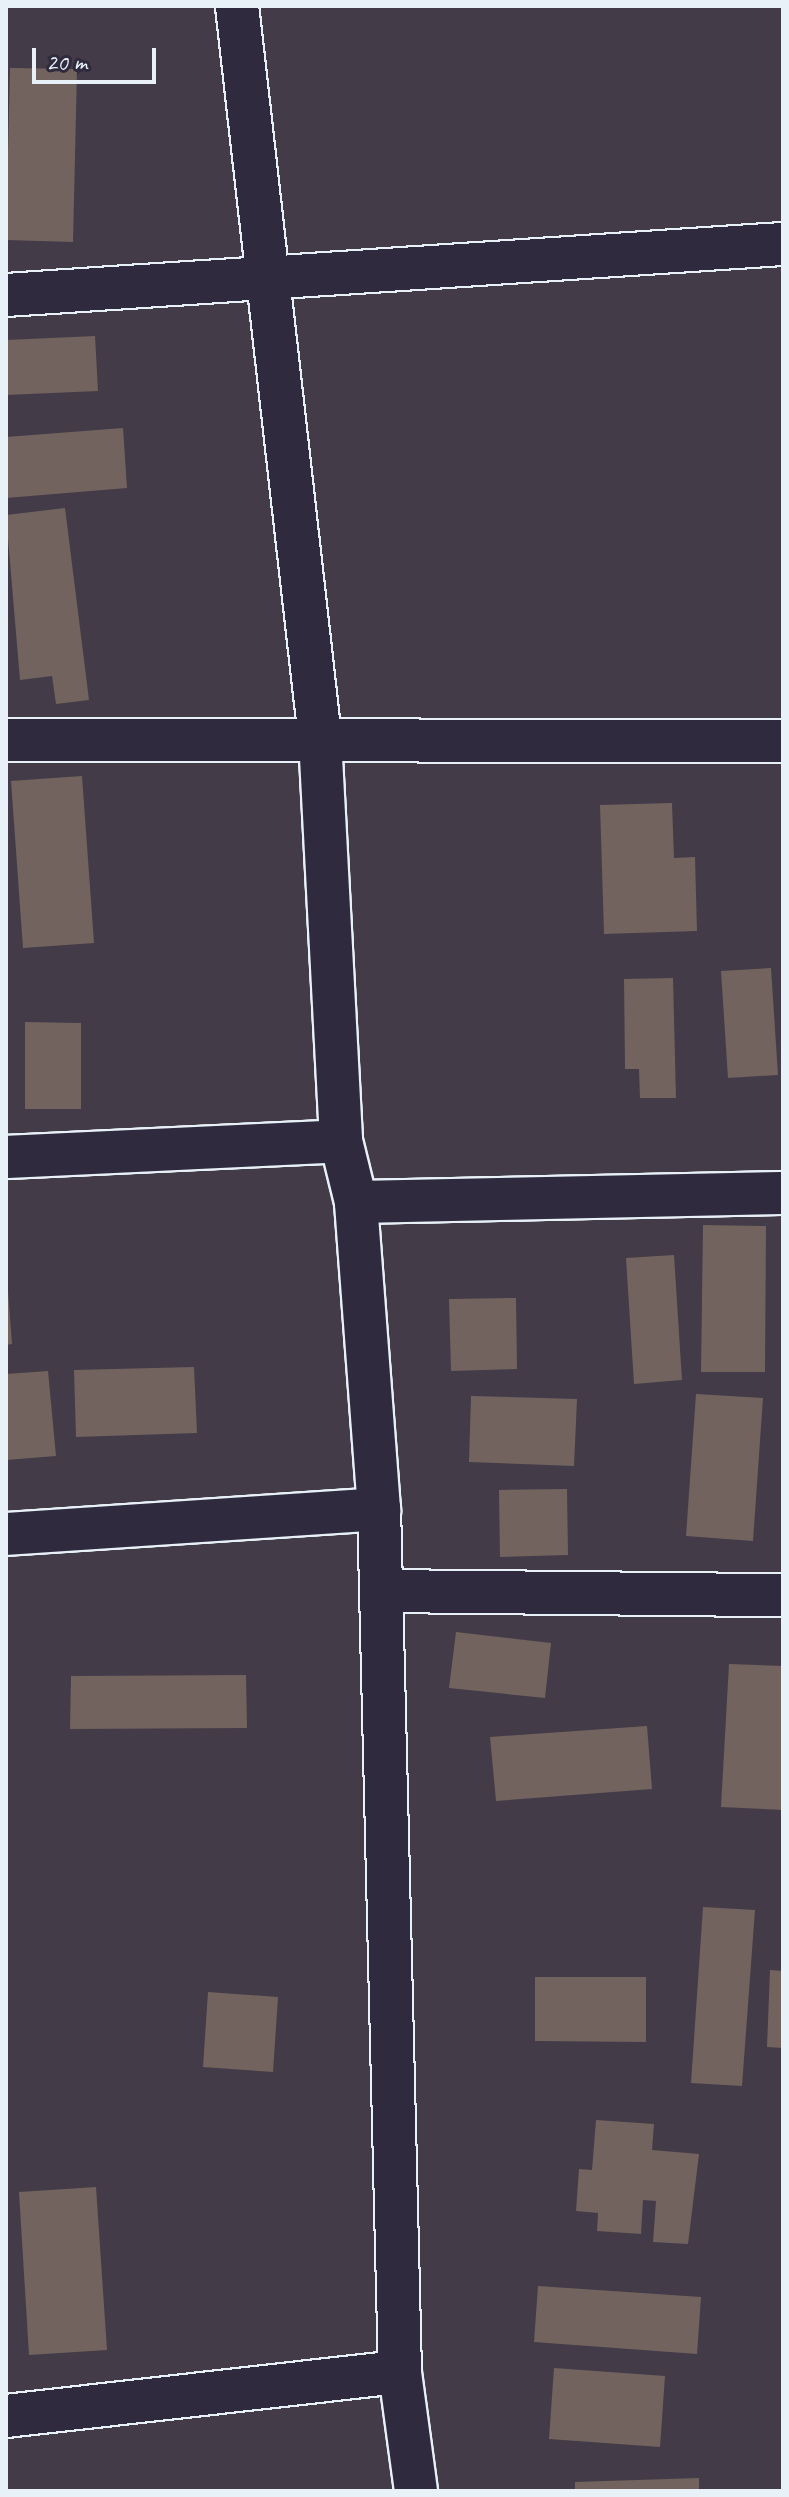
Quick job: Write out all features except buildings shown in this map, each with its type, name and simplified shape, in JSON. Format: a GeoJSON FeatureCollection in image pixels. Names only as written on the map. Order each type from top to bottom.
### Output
{"type":"FeatureCollection","features":[{"type":"Feature","properties":{"kind":"street"},"geometry":{"type":"LineString","coordinates":[[237,6],[320,738],[341,1141],[356,1202],[379,1509],[400,2372],[416,2491]]}},
{"type":"Feature","properties":{"kind":"street"},"geometry":{"type":"LineString","coordinates":[[6,295],[269,274],[783,244]]}},
{"type":"Feature","properties":{"kind":"street"},"geometry":{"type":"LineString","coordinates":[[6,740],[320,738],[783,741]]}},
{"type":"Feature","properties":{"kind":"street"},"geometry":{"type":"LineString","coordinates":[[6,1157],[341,1141]]}},
{"type":"Feature","properties":{"kind":"street"},"geometry":{"type":"LineString","coordinates":[[356,1202],[783,1193]]}},
{"type":"Feature","properties":{"kind":"street"},"geometry":{"type":"LineString","coordinates":[[6,1534],[379,1509]]}},
{"type":"Feature","properties":{"kind":"street"},"geometry":{"type":"LineString","coordinates":[[381,1591],[783,1595]]}},
{"type":"Feature","properties":{"kind":"street"},"geometry":{"type":"LineString","coordinates":[[6,2416],[400,2372]]}}]}
